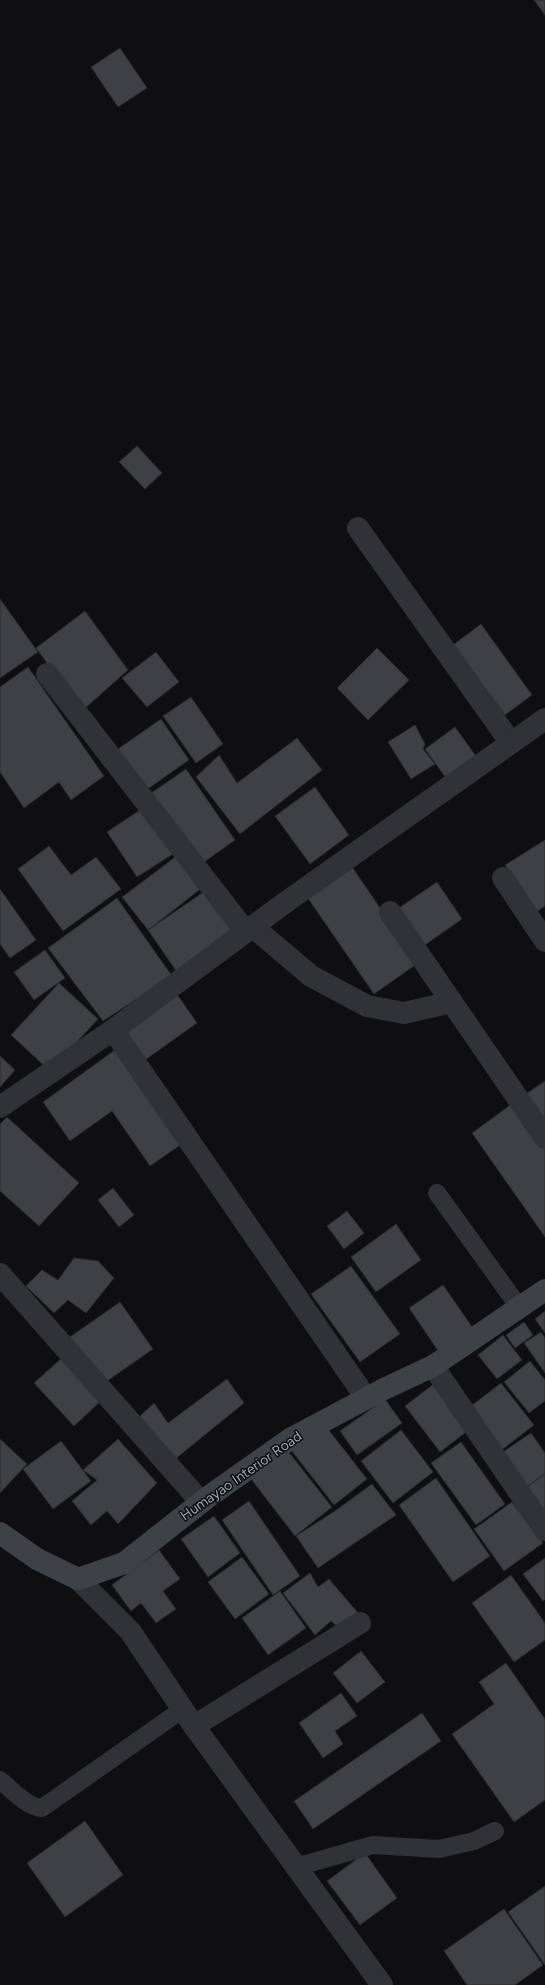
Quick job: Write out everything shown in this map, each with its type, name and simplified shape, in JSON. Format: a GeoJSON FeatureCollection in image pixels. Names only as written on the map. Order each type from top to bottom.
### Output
{"type":"FeatureCollection","features":[{"type":"Feature","properties":{"kind":"street"},"geometry":{"type":"LineString","coordinates":[[358,528],[510,743]]}},
{"type":"Feature","properties":{"kind":"street"},"geometry":{"type":"LineString","coordinates":[[47,674],[250,929],[311,976],[367,1006],[404,1013],[452,1002]]}},
{"type":"Feature","properties":{"kind":"street"},"geometry":{"type":"LineString","coordinates":[[0,1107],[113,1030],[250,929],[545,719]]}},
{"type":"Feature","properties":{"kind":"street"},"geometry":{"type":"LineString","coordinates":[[503,878],[545,942]]}},
{"type":"Feature","properties":{"kind":"street"},"geometry":{"type":"LineString","coordinates":[[390,912],[545,1138]]}},
{"type":"Feature","properties":{"kind":"street"},"geometry":{"type":"LineString","coordinates":[[113,1030],[366,1398]]}},
{"type":"Feature","properties":{"kind":"street"},"geometry":{"type":"LineString","coordinates":[[0,1274],[201,1502]]}},
{"type":"Feature","properties":{"kind":"street","name":"Humayao Interior Road"},"geometry":{"type":"LineString","coordinates":[[78,1579],[124,1563],[201,1502],[290,1439],[366,1398],[433,1366],[545,1290]]}},
{"type":"Feature","properties":{"kind":"street"},"geometry":{"type":"LineString","coordinates":[[433,1366],[545,1530]]}},
{"type":"Feature","properties":{"kind":"street"},"geometry":{"type":"LineString","coordinates":[[0,1533],[37,1559],[78,1579],[130,1631],[188,1718],[382,1985]]}},
{"type":"Feature","properties":{"kind":"street"},"geometry":{"type":"LineString","coordinates":[[188,1718],[360,1623]]}},
{"type":"Feature","properties":{"kind":"lane"},"geometry":{"type":"LineString","coordinates":[[437,1193],[520,1307]]}},
{"type":"Feature","properties":{"kind":"lane"},"geometry":{"type":"LineString","coordinates":[[0,1780],[27,1802],[38,1808],[42,1808],[188,1718]]}},
{"type":"Feature","properties":{"kind":"lane"},"geometry":{"type":"LineString","coordinates":[[296,1867],[373,1845],[438,1849],[474,1841],[496,1831]]}},
{"type":"Feature","properties":{"kind":"building"},"geometry":{"type":"Polygon","coordinates":[[[534,0],[545,0],[545,15],[534,0]]]}},
{"type":"Feature","properties":{"kind":"building"},"geometry":{"type":"Polygon","coordinates":[[[120,48],[147,88],[118,107],[91,67],[120,48]]]}},
{"type":"Feature","properties":{"kind":"building"},"geometry":{"type":"Polygon","coordinates":[[[137,446],[162,473],[145,489],[119,462],[137,446]]]}},
{"type":"Feature","properties":{"kind":"building"},"geometry":{"type":"Polygon","coordinates":[[[0,599],[38,652],[0,678],[0,599]]]}},
{"type":"Feature","properties":{"kind":"building"},"geometry":{"type":"Polygon","coordinates":[[[85,611],[128,670],[82,711],[36,648],[85,611]]]}},
{"type":"Feature","properties":{"kind":"building"},"geometry":{"type":"Polygon","coordinates":[[[481,624],[532,695],[505,715],[453,645],[481,624]]]}},
{"type":"Feature","properties":{"kind":"building"},"geometry":{"type":"Polygon","coordinates":[[[377,648],[409,680],[368,720],[337,688],[377,648]]]}},
{"type":"Feature","properties":{"kind":"building"},"geometry":{"type":"Polygon","coordinates":[[[156,652],[179,682],[147,707],[122,678],[156,652]]]}},
{"type":"Feature","properties":{"kind":"building"},"geometry":{"type":"Polygon","coordinates":[[[28,667],[104,776],[71,800],[59,782],[24,808],[0,772],[0,687],[28,667]]]}},
{"type":"Feature","properties":{"kind":"building"},"geometry":{"type":"Polygon","coordinates":[[[191,697],[223,744],[196,763],[163,716],[191,697]]]}},
{"type":"Feature","properties":{"kind":"building"},"geometry":{"type":"Polygon","coordinates":[[[161,719],[189,760],[146,790],[118,749],[161,719]]]}},
{"type":"Feature","properties":{"kind":"building"},"geometry":{"type":"Polygon","coordinates":[[[415,725],[425,744],[423,749],[435,764],[411,779],[388,742],[415,725]]]}},
{"type":"Feature","properties":{"kind":"building"},"geometry":{"type":"Polygon","coordinates":[[[455,727],[481,763],[451,785],[425,749],[455,727]]]}},
{"type":"Feature","properties":{"kind":"building"},"geometry":{"type":"Polygon","coordinates":[[[297,738],[322,770],[240,834],[196,777],[219,755],[237,783],[297,738]]]}},
{"type":"Feature","properties":{"kind":"building"},"geometry":{"type":"Polygon","coordinates":[[[186,769],[235,840],[200,865],[150,794],[186,769]]]}},
{"type":"Feature","properties":{"kind":"building"},"geometry":{"type":"Polygon","coordinates":[[[315,787],[349,835],[310,864],[275,816],[315,787]]]}},
{"type":"Feature","properties":{"kind":"building"},"geometry":{"type":"Polygon","coordinates":[[[146,806],[176,852],[137,877],[107,832],[146,806]]]}},
{"type":"Feature","properties":{"kind":"building"},"geometry":{"type":"Polygon","coordinates":[[[545,840],[545,906],[535,913],[505,865],[545,840]]]}},
{"type":"Feature","properties":{"kind":"building"},"geometry":{"type":"Polygon","coordinates":[[[49,846],[71,875],[96,857],[121,889],[63,931],[18,869],[49,846]]]}},
{"type":"Feature","properties":{"kind":"building"},"geometry":{"type":"Polygon","coordinates":[[[178,855],[203,887],[148,930],[122,897],[178,855]]]}},
{"type":"Feature","properties":{"kind":"building"},"geometry":{"type":"Polygon","coordinates":[[[350,864],[418,963],[374,994],[305,894],[350,864]]]}},
{"type":"Feature","properties":{"kind":"building"},"geometry":{"type":"Polygon","coordinates":[[[437,882],[462,919],[422,947],[396,910],[437,882]]]}},
{"type":"Feature","properties":{"kind":"building"},"geometry":{"type":"Polygon","coordinates":[[[0,889],[36,940],[10,958],[0,944],[0,889]]]}},
{"type":"Feature","properties":{"kind":"building"},"geometry":{"type":"Polygon","coordinates":[[[208,889],[239,934],[179,975],[148,930],[208,889]]]}},
{"type":"Feature","properties":{"kind":"building"},"geometry":{"type":"Polygon","coordinates":[[[117,898],[172,976],[103,1021],[48,948],[117,898]]]}},
{"type":"Feature","properties":{"kind":"building"},"geometry":{"type":"Polygon","coordinates":[[[45,950],[65,978],[34,1000],[14,972],[45,950]]]}},
{"type":"Feature","properties":{"kind":"building"},"geometry":{"type":"Polygon","coordinates":[[[59,983],[98,1019],[50,1071],[11,1035],[59,983]]]}},
{"type":"Feature","properties":{"kind":"building"},"geometry":{"type":"Polygon","coordinates":[[[174,990],[197,1023],[145,1060],[122,1027],[174,990]]]}},
{"type":"Feature","properties":{"kind":"building"},"geometry":{"type":"Polygon","coordinates":[[[119,1047],[186,1141],[150,1166],[112,1111],[70,1141],[43,1102],[119,1047]]]}},
{"type":"Feature","properties":{"kind":"building"},"geometry":{"type":"Polygon","coordinates":[[[0,1056],[15,1070],[0,1087],[0,1056]]]}},
{"type":"Feature","properties":{"kind":"building"},"geometry":{"type":"Polygon","coordinates":[[[545,1081],[545,1134],[520,1098],[545,1081]]]}},
{"type":"Feature","properties":{"kind":"building"},"geometry":{"type":"Polygon","coordinates":[[[516,1101],[545,1143],[545,1237],[472,1133],[516,1101]]]}},
{"type":"Feature","properties":{"kind":"building"},"geometry":{"type":"Polygon","coordinates":[[[7,1117],[79,1183],[39,1226],[0,1191],[0,1124],[7,1117]]]}},
{"type":"Feature","properties":{"kind":"building"},"geometry":{"type":"Polygon","coordinates":[[[113,1188],[134,1215],[119,1227],[98,1200],[113,1188]]]}},
{"type":"Feature","properties":{"kind":"building"},"geometry":{"type":"Polygon","coordinates":[[[347,1211],[364,1233],[344,1249],[327,1226],[347,1211]]]}},
{"type":"Feature","properties":{"kind":"building"},"geometry":{"type":"Polygon","coordinates":[[[396,1224],[421,1260],[376,1292],[351,1257],[396,1224]]]}},
{"type":"Feature","properties":{"kind":"building"},"geometry":{"type":"Polygon","coordinates":[[[74,1258],[98,1261],[114,1278],[86,1313],[68,1300],[54,1313],[26,1286],[42,1270],[58,1280],[74,1258]]]}},
{"type":"Feature","properties":{"kind":"building"},"geometry":{"type":"Polygon","coordinates":[[[351,1266],[400,1334],[360,1362],[311,1294],[351,1266]]]}},
{"type":"Feature","properties":{"kind":"building"},"geometry":{"type":"Polygon","coordinates":[[[443,1285],[475,1331],[441,1355],[409,1308],[443,1285]]]}},
{"type":"Feature","properties":{"kind":"building"},"geometry":{"type":"Polygon","coordinates":[[[120,1302],[153,1349],[100,1386],[67,1339],[120,1302]]]}},
{"type":"Feature","properties":{"kind":"building"},"geometry":{"type":"Polygon","coordinates":[[[545,1311],[545,1333],[535,1319],[545,1311]]]}},
{"type":"Feature","properties":{"kind":"building"},"geometry":{"type":"Polygon","coordinates":[[[524,1322],[533,1335],[515,1348],[506,1335],[524,1322]]]}},
{"type":"Feature","properties":{"kind":"building"},"geometry":{"type":"Polygon","coordinates":[[[541,1332],[545,1338],[545,1373],[524,1343],[541,1332]]]}},
{"type":"Feature","properties":{"kind":"building"},"geometry":{"type":"Polygon","coordinates":[[[503,1335],[522,1360],[497,1379],[478,1355],[503,1335]]]}},
{"type":"Feature","properties":{"kind":"building"},"geometry":{"type":"Polygon","coordinates":[[[63,1357],[102,1400],[74,1426],[34,1383],[63,1357]]]}},
{"type":"Feature","properties":{"kind":"building"},"geometry":{"type":"Polygon","coordinates":[[[530,1361],[545,1380],[545,1401],[529,1413],[504,1382],[530,1361]]]}},
{"type":"Feature","properties":{"kind":"building"},"geometry":{"type":"Polygon","coordinates":[[[227,1379],[244,1403],[174,1460],[139,1417],[154,1403],[168,1423],[227,1379]]]}},
{"type":"Feature","properties":{"kind":"building"},"geometry":{"type":"Polygon","coordinates":[[[435,1383],[470,1429],[440,1452],[405,1406],[435,1383]]]}},
{"type":"Feature","properties":{"kind":"building"},"geometry":{"type":"Polygon","coordinates":[[[501,1383],[534,1425],[499,1452],[466,1410],[501,1383]]]}},
{"type":"Feature","properties":{"kind":"building"},"geometry":{"type":"Polygon","coordinates":[[[385,1399],[402,1423],[357,1455],[340,1431],[385,1399]]]}},
{"type":"Feature","properties":{"kind":"building"},"geometry":{"type":"Polygon","coordinates":[[[324,1424],[367,1479],[334,1505],[291,1450],[324,1424]]]}},
{"type":"Feature","properties":{"kind":"building"},"geometry":{"type":"Polygon","coordinates":[[[401,1430],[433,1472],[393,1503],[361,1461],[401,1430]]]}},
{"type":"Feature","properties":{"kind":"building"},"geometry":{"type":"Polygon","coordinates":[[[531,1433],[545,1453],[545,1474],[521,1491],[497,1456],[531,1433]]]}},
{"type":"Feature","properties":{"kind":"building"},"geometry":{"type":"Polygon","coordinates":[[[0,1439],[27,1464],[0,1493],[0,1439]]]}},
{"type":"Feature","properties":{"kind":"building"},"geometry":{"type":"Polygon","coordinates":[[[118,1439],[157,1483],[118,1524],[107,1511],[91,1525],[72,1501],[97,1480],[83,1470],[118,1439]]]}},
{"type":"Feature","properties":{"kind":"building"},"geometry":{"type":"Polygon","coordinates":[[[61,1441],[91,1481],[53,1509],[23,1469],[61,1441]]]}},
{"type":"Feature","properties":{"kind":"building"},"geometry":{"type":"Polygon","coordinates":[[[461,1442],[505,1504],[476,1525],[431,1463],[461,1442]]]}},
{"type":"Feature","properties":{"kind":"building"},"geometry":{"type":"Polygon","coordinates":[[[287,1450],[332,1507],[295,1536],[251,1479],[287,1450]]]}},
{"type":"Feature","properties":{"kind":"building"},"geometry":{"type":"Polygon","coordinates":[[[545,1474],[545,1517],[521,1491],[545,1474]]]}},
{"type":"Feature","properties":{"kind":"building"},"geometry":{"type":"Polygon","coordinates":[[[436,1478],[490,1556],[453,1582],[399,1505],[436,1478]]]}},
{"type":"Feature","properties":{"kind":"building"},"geometry":{"type":"Polygon","coordinates":[[[372,1484],[396,1515],[318,1568],[296,1536],[335,1511],[372,1484]]]}},
{"type":"Feature","properties":{"kind":"building"},"geometry":{"type":"Polygon","coordinates":[[[249,1501],[300,1576],[273,1595],[222,1520],[249,1501]]]}},
{"type":"Feature","properties":{"kind":"building"},"geometry":{"type":"Polygon","coordinates":[[[512,1502],[543,1543],[504,1571],[474,1529],[512,1502]]]}},
{"type":"Feature","properties":{"kind":"building"},"geometry":{"type":"Polygon","coordinates":[[[214,1516],[240,1553],[208,1577],[181,1539],[214,1516]]]}},
{"type":"Feature","properties":{"kind":"building"},"geometry":{"type":"Polygon","coordinates":[[[159,1550],[180,1579],[163,1591],[176,1609],[156,1623],[141,1603],[131,1611],[112,1585],[159,1550]]]}},
{"type":"Feature","properties":{"kind":"building"},"geometry":{"type":"Polygon","coordinates":[[[242,1557],[269,1594],[235,1619],[208,1582],[242,1557]]]}},
{"type":"Feature","properties":{"kind":"building"},"geometry":{"type":"Polygon","coordinates":[[[545,1558],[545,1599],[543,1601],[523,1574],[545,1558]]]}},
{"type":"Feature","properties":{"kind":"building"},"geometry":{"type":"Polygon","coordinates":[[[310,1573],[318,1587],[329,1579],[359,1614],[340,1629],[331,1621],[315,1635],[283,1593],[310,1573]]]}},
{"type":"Feature","properties":{"kind":"building"},"geometry":{"type":"Polygon","coordinates":[[[511,1575],[545,1623],[545,1640],[514,1662],[472,1603],[511,1575]]]}},
{"type":"Feature","properties":{"kind":"building"},"geometry":{"type":"Polygon","coordinates":[[[280,1591],[306,1628],[268,1655],[242,1618],[280,1591]]]}},
{"type":"Feature","properties":{"kind":"building"},"geometry":{"type":"Polygon","coordinates":[[[361,1651],[385,1682],[357,1703],[333,1673],[361,1651]]]}},
{"type":"Feature","properties":{"kind":"building"},"geometry":{"type":"Polygon","coordinates":[[[506,1663],[545,1719],[545,1800],[514,1822],[452,1734],[494,1704],[479,1682],[506,1663]]]}},
{"type":"Feature","properties":{"kind":"building"},"geometry":{"type":"Polygon","coordinates":[[[341,1693],[357,1716],[335,1731],[343,1744],[323,1758],[299,1723],[341,1693]]]}},
{"type":"Feature","properties":{"kind":"building"},"geometry":{"type":"Polygon","coordinates":[[[422,1713],[441,1741],[313,1829],[294,1801],[422,1713]]]}},
{"type":"Feature","properties":{"kind":"building"},"geometry":{"type":"Polygon","coordinates":[[[85,1821],[123,1875],[65,1917],[27,1863],[85,1821]]]}},
{"type":"Feature","properties":{"kind":"building"},"geometry":{"type":"Polygon","coordinates":[[[365,1853],[397,1898],[360,1925],[327,1881],[365,1853]]]}},
{"type":"Feature","properties":{"kind":"building"},"geometry":{"type":"Polygon","coordinates":[[[545,1886],[545,1965],[508,1912],[545,1886]]]}},
{"type":"Feature","properties":{"kind":"building"},"geometry":{"type":"Polygon","coordinates":[[[504,1909],[543,1965],[515,1985],[467,1985],[444,1951],[504,1909]]]}}]}
